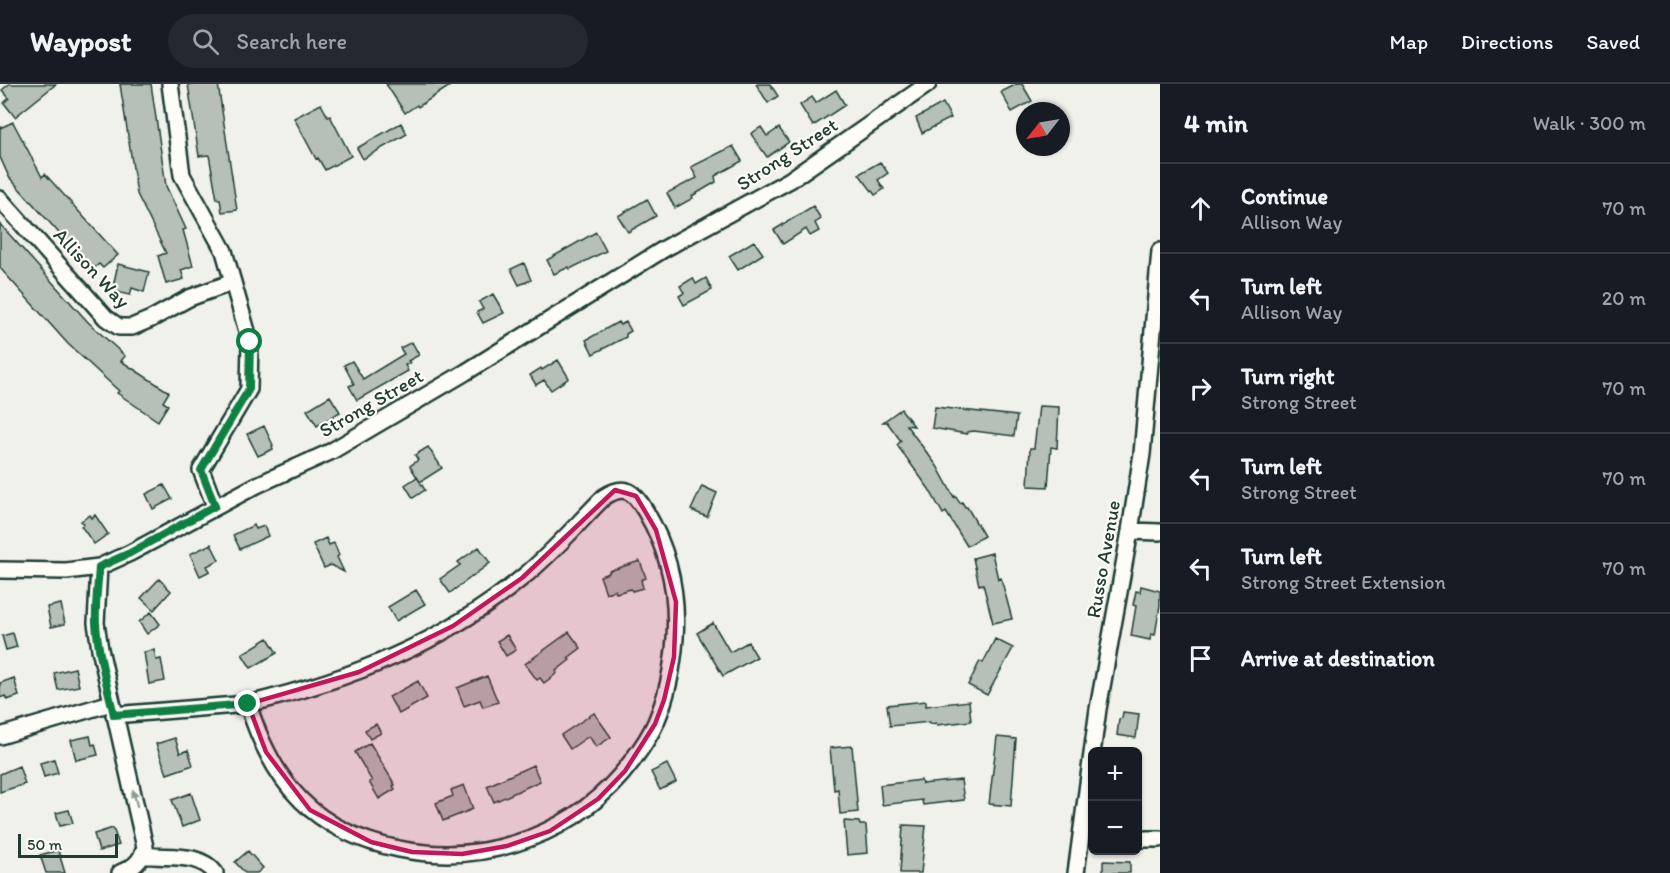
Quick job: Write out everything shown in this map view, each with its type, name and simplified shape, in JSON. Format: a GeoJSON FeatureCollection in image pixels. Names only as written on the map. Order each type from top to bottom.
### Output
{"type":"FeatureCollection","features":[{"type":"Feature","properties":{"kind":"street"},"geometry":{"type":"LineString","coordinates":[[170,84],[182,175],[224,251],[250,342],[249,389],[201,470],[215,506]]}},
{"type":"Feature","properties":{"kind":"street","name":"Strong Street"},"geometry":{"type":"LineString","coordinates":[[0,570],[66,571],[99,567],[130,553],[215,506],[344,445],[664,249],[790,180],[928,84]]}},
{"type":"Feature","properties":{"kind":"street","name":"Allison Way"},"geometry":{"type":"LineString","coordinates":[[0,199],[106,318],[119,327],[132,327],[189,298],[233,282]]}},
{"type":"Feature","properties":{"kind":"street","name":"Russo Avenue"},"geometry":{"type":"LineString","coordinates":[[1076,873],[1087,838],[1106,664],[1155,381],[1160,251]]}},
{"type":"Feature","properties":{"kind":"street"},"geometry":{"type":"LineString","coordinates":[[0,736],[113,709],[248,704],[312,688],[359,672],[424,643],[453,626],[522,578],[548,556],[604,497],[615,490],[625,490],[636,496],[656,530],[666,554],[674,585],[676,627],[670,674],[655,724],[625,771],[598,799],[550,831],[525,841],[486,851],[439,855],[388,847],[349,834],[310,810],[294,793],[266,752],[248,704]]}},
{"type":"Feature","properties":{"kind":"street"},"geometry":{"type":"LineString","coordinates":[[1130,531],[1160,532]]}},
{"type":"Feature","properties":{"kind":"street"},"geometry":{"type":"LineString","coordinates":[[99,567],[96,623],[145,847],[143,855],[133,868],[120,873]]}},
{"type":"Feature","properties":{"kind":"street"},"geometry":{"type":"LineString","coordinates":[[1142,838],[1160,839]]}},
{"type":"Feature","properties":{"kind":"street"},"geometry":{"type":"LineString","coordinates":[[143,855],[191,858],[209,868]]}},
{"type":"Feature","properties":{"kind":"highlighted area"},"geometry":{"type":"Polygon","coordinates":[[[615,490],[636,496],[656,530],[676,602],[674,657],[664,700],[655,724],[625,771],[598,799],[550,831],[507,846],[462,854],[412,852],[371,842],[310,810],[266,752],[248,704],[359,672],[453,626],[522,578],[615,490]]]}},
{"type":"Feature","properties":{"kind":"building"},"geometry":{"type":"Polygon","coordinates":[[[9,84],[56,84],[15,117],[4,103],[9,98],[2,90],[9,84]]]}},
{"type":"Feature","properties":{"kind":"building"},"geometry":{"type":"Polygon","coordinates":[[[120,84],[151,84],[166,186],[186,229],[183,230],[193,266],[181,270],[184,279],[166,284],[158,256],[166,253],[137,194],[120,84]]]}},
{"type":"Feature","properties":{"kind":"building"},"geometry":{"type":"Polygon","coordinates":[[[188,84],[218,84],[237,210],[222,212],[220,199],[217,199],[209,155],[199,156],[188,84]]]}},
{"type":"Feature","properties":{"kind":"building"},"geometry":{"type":"Polygon","coordinates":[[[386,84],[453,84],[405,113],[386,84]]]}},
{"type":"Feature","properties":{"kind":"building"},"geometry":{"type":"Polygon","coordinates":[[[756,84],[770,84],[778,96],[768,103],[756,84]]]}},
{"type":"Feature","properties":{"kind":"building"},"geometry":{"type":"Polygon","coordinates":[[[1022,84],[1032,101],[1016,102],[1016,110],[1012,112],[1001,92],[1022,84]]]}},
{"type":"Feature","properties":{"kind":"building"},"geometry":{"type":"Polygon","coordinates":[[[836,90],[845,105],[813,126],[800,105],[812,97],[816,103],[836,90]]]}},
{"type":"Feature","properties":{"kind":"building"},"geometry":{"type":"Polygon","coordinates":[[[943,103],[951,118],[922,133],[916,118],[943,103]]]}},
{"type":"Feature","properties":{"kind":"building"},"geometry":{"type":"Polygon","coordinates":[[[321,104],[351,156],[325,170],[318,158],[316,159],[294,118],[321,104]]]}},
{"type":"Feature","properties":{"kind":"building"},"geometry":{"type":"Polygon","coordinates":[[[13,122],[42,177],[45,174],[118,255],[103,268],[99,264],[92,270],[9,177],[0,157],[0,128],[13,122]]]}},
{"type":"Feature","properties":{"kind":"building"},"geometry":{"type":"Polygon","coordinates":[[[401,123],[407,134],[363,159],[357,148],[401,123]]]}},
{"type":"Feature","properties":{"kind":"building"},"geometry":{"type":"Polygon","coordinates":[[[761,127],[767,136],[779,128],[789,142],[767,157],[751,134],[761,127]]]}},
{"type":"Feature","properties":{"kind":"building"},"geometry":{"type":"Polygon","coordinates":[[[733,146],[742,161],[715,176],[716,182],[675,208],[667,193],[697,178],[691,167],[733,146]]]}},
{"type":"Feature","properties":{"kind":"building"},"geometry":{"type":"Polygon","coordinates":[[[880,162],[888,173],[878,180],[884,189],[875,195],[859,174],[880,162]]]}},
{"type":"Feature","properties":{"kind":"building"},"geometry":{"type":"Polygon","coordinates":[[[647,199],[656,216],[628,232],[618,216],[647,199]]]}},
{"type":"Feature","properties":{"kind":"building"},"geometry":{"type":"Polygon","coordinates":[[[813,206],[821,219],[815,223],[819,231],[810,236],[806,229],[783,244],[774,230],[813,206]]]}},
{"type":"Feature","properties":{"kind":"building"},"geometry":{"type":"Polygon","coordinates":[[[0,224],[88,322],[125,356],[121,361],[169,392],[163,402],[168,405],[158,421],[117,393],[119,391],[68,344],[0,268],[0,224]]]}},
{"type":"Feature","properties":{"kind":"building"},"geometry":{"type":"Polygon","coordinates":[[[596,232],[606,251],[570,269],[569,267],[554,274],[547,260],[596,232]]]}},
{"type":"Feature","properties":{"kind":"building"},"geometry":{"type":"Polygon","coordinates":[[[754,241],[763,254],[738,270],[729,256],[754,241]]]}},
{"type":"Feature","properties":{"kind":"building"},"geometry":{"type":"Polygon","coordinates":[[[524,263],[531,280],[519,285],[511,269],[524,263]]]}},
{"type":"Feature","properties":{"kind":"building"},"geometry":{"type":"Polygon","coordinates":[[[118,264],[149,272],[144,292],[132,288],[130,295],[112,291],[118,264]]]}},
{"type":"Feature","properties":{"kind":"building"},"geometry":{"type":"Polygon","coordinates":[[[693,278],[696,284],[706,278],[712,290],[684,305],[679,296],[684,293],[680,286],[693,278]]]}},
{"type":"Feature","properties":{"kind":"building"},"geometry":{"type":"Polygon","coordinates":[[[493,294],[504,313],[483,323],[477,312],[483,309],[479,302],[493,294]]]}},
{"type":"Feature","properties":{"kind":"building"},"geometry":{"type":"Polygon","coordinates":[[[618,322],[620,325],[626,322],[631,331],[626,334],[626,337],[593,354],[586,340],[618,322]]]}},
{"type":"Feature","properties":{"kind":"building"},"geometry":{"type":"Polygon","coordinates":[[[412,342],[419,355],[405,365],[408,371],[357,400],[349,386],[354,384],[344,365],[352,361],[363,379],[404,354],[400,348],[412,342]]]}},
{"type":"Feature","properties":{"kind":"building"},"geometry":{"type":"Polygon","coordinates":[[[558,360],[569,378],[551,390],[544,380],[536,385],[530,375],[558,360]]]}},
{"type":"Feature","properties":{"kind":"building"},"geometry":{"type":"Polygon","coordinates":[[[330,396],[340,412],[317,426],[307,410],[330,396]]]}},
{"type":"Feature","properties":{"kind":"building"},"geometry":{"type":"Polygon","coordinates":[[[1039,406],[1059,407],[1057,448],[1051,447],[1048,487],[1028,486],[1030,448],[1034,448],[1039,406]]]}},
{"type":"Feature","properties":{"kind":"building"},"geometry":{"type":"Polygon","coordinates":[[[935,407],[1017,416],[1014,436],[974,431],[967,432],[967,434],[932,428],[935,407]]]}},
{"type":"Feature","properties":{"kind":"building"},"geometry":{"type":"Polygon","coordinates":[[[901,409],[914,426],[906,425],[937,466],[954,497],[967,507],[984,536],[967,546],[946,512],[943,514],[929,489],[897,445],[901,441],[887,422],[883,422],[901,409]]]}},
{"type":"Feature","properties":{"kind":"building"},"geometry":{"type":"Polygon","coordinates":[[[264,426],[273,449],[258,456],[247,434],[264,426]]]}},
{"type":"Feature","properties":{"kind":"building"},"geometry":{"type":"Polygon","coordinates":[[[428,447],[442,468],[420,482],[410,466],[418,460],[415,455],[428,447]]]}},
{"type":"Feature","properties":{"kind":"building"},"geometry":{"type":"Polygon","coordinates":[[[417,477],[425,490],[413,498],[405,485],[417,477]]]}},
{"type":"Feature","properties":{"kind":"building"},"geometry":{"type":"Polygon","coordinates":[[[164,485],[172,499],[153,509],[146,494],[164,485]]]}},
{"type":"Feature","properties":{"kind":"building"},"geometry":{"type":"Polygon","coordinates":[[[702,486],[717,493],[707,517],[691,510],[702,486]]]}},
{"type":"Feature","properties":{"kind":"building"},"geometry":{"type":"Polygon","coordinates":[[[90,515],[92,518],[95,515],[108,534],[94,544],[81,526],[84,524],[81,521],[90,515]]]}},
{"type":"Feature","properties":{"kind":"building"},"geometry":{"type":"Polygon","coordinates":[[[254,525],[256,529],[264,526],[268,536],[240,549],[233,535],[254,525]]]}},
{"type":"Feature","properties":{"kind":"building"},"geometry":{"type":"Polygon","coordinates":[[[326,538],[329,545],[334,543],[344,572],[331,565],[324,568],[313,544],[326,538]]]}},
{"type":"Feature","properties":{"kind":"building"},"geometry":{"type":"Polygon","coordinates":[[[211,544],[219,560],[207,566],[210,571],[200,576],[190,554],[211,544]]]}},
{"type":"Feature","properties":{"kind":"building"},"geometry":{"type":"Polygon","coordinates":[[[479,547],[490,563],[450,593],[440,579],[460,565],[458,562],[479,547]]]}},
{"type":"Feature","properties":{"kind":"building"},"geometry":{"type":"Polygon","coordinates":[[[992,553],[1012,619],[993,623],[983,584],[979,585],[973,558],[992,553]]]}},
{"type":"Feature","properties":{"kind":"building"},"geometry":{"type":"Polygon","coordinates":[[[640,561],[646,578],[641,580],[643,588],[606,593],[600,576],[640,561]]]}},
{"type":"Feature","properties":{"kind":"building"},"geometry":{"type":"Polygon","coordinates":[[[159,579],[171,591],[154,610],[141,598],[159,579]]]}},
{"type":"Feature","properties":{"kind":"building"},"geometry":{"type":"Polygon","coordinates":[[[1141,586],[1160,591],[1155,635],[1151,634],[1150,640],[1131,636],[1136,606],[1133,605],[1136,591],[1140,592],[1141,586]]]}},
{"type":"Feature","properties":{"kind":"building"},"geometry":{"type":"Polygon","coordinates":[[[416,590],[425,604],[396,621],[388,607],[416,590]]]}},
{"type":"Feature","properties":{"kind":"building"},"geometry":{"type":"Polygon","coordinates":[[[61,604],[65,624],[51,627],[47,607],[61,604]]]}},
{"type":"Feature","properties":{"kind":"building"},"geometry":{"type":"Polygon","coordinates":[[[151,612],[160,624],[147,634],[139,622],[151,612]]]}},
{"type":"Feature","properties":{"kind":"building"},"geometry":{"type":"Polygon","coordinates":[[[713,623],[730,652],[748,642],[757,657],[723,676],[697,633],[713,623]]]}},
{"type":"Feature","properties":{"kind":"building"},"geometry":{"type":"Polygon","coordinates":[[[569,632],[581,648],[544,683],[540,678],[537,680],[525,664],[569,632]]]}},
{"type":"Feature","properties":{"kind":"building"},"geometry":{"type":"Polygon","coordinates":[[[13,633],[17,647],[6,650],[2,636],[13,633]]]}},
{"type":"Feature","properties":{"kind":"building"},"geometry":{"type":"Polygon","coordinates":[[[507,635],[516,650],[506,656],[497,641],[507,635]]]}},
{"type":"Feature","properties":{"kind":"building"},"geometry":{"type":"Polygon","coordinates":[[[268,638],[277,653],[251,668],[242,654],[268,638]]]}},
{"type":"Feature","properties":{"kind":"building"},"geometry":{"type":"Polygon","coordinates":[[[995,639],[1013,648],[987,695],[968,685],[995,639]]]}},
{"type":"Feature","properties":{"kind":"building"},"geometry":{"type":"Polygon","coordinates":[[[154,650],[156,660],[161,659],[165,681],[149,684],[144,652],[154,650]]]}},
{"type":"Feature","properties":{"kind":"building"},"geometry":{"type":"Polygon","coordinates":[[[75,668],[79,686],[58,690],[54,673],[75,668]]]}},
{"type":"Feature","properties":{"kind":"building"},"geometry":{"type":"Polygon","coordinates":[[[487,676],[498,702],[483,707],[480,700],[464,706],[457,688],[487,676]]]}},
{"type":"Feature","properties":{"kind":"building"},"geometry":{"type":"Polygon","coordinates":[[[14,678],[19,696],[7,700],[5,696],[0,698],[0,683],[14,678]]]}},
{"type":"Feature","properties":{"kind":"building"},"geometry":{"type":"Polygon","coordinates":[[[418,681],[427,698],[399,714],[389,697],[418,681]]]}},
{"type":"Feature","properties":{"kind":"building"},"geometry":{"type":"Polygon","coordinates":[[[926,701],[926,706],[969,701],[971,721],[937,725],[936,723],[930,724],[930,722],[890,726],[887,705],[926,701]]]}},
{"type":"Feature","properties":{"kind":"building"},"geometry":{"type":"Polygon","coordinates":[[[1123,712],[1139,714],[1136,738],[1117,735],[1119,719],[1122,718],[1123,712]]]}},
{"type":"Feature","properties":{"kind":"building"},"geometry":{"type":"Polygon","coordinates":[[[594,713],[611,737],[596,747],[589,736],[570,749],[561,735],[594,713]]]}},
{"type":"Feature","properties":{"kind":"building"},"geometry":{"type":"Polygon","coordinates":[[[376,724],[381,733],[370,739],[365,730],[376,724]]]}},
{"type":"Feature","properties":{"kind":"building"},"geometry":{"type":"Polygon","coordinates":[[[90,736],[98,755],[76,760],[71,740],[90,736]]]}},
{"type":"Feature","properties":{"kind":"building"},"geometry":{"type":"Polygon","coordinates":[[[997,737],[1016,739],[1011,806],[989,804],[997,737]]]}},
{"type":"Feature","properties":{"kind":"building"},"geometry":{"type":"Polygon","coordinates":[[[175,738],[180,753],[188,750],[193,765],[167,774],[156,744],[175,738]]]}},
{"type":"Feature","properties":{"kind":"building"},"geometry":{"type":"Polygon","coordinates":[[[370,743],[395,785],[393,786],[395,789],[379,799],[369,782],[372,781],[355,752],[370,743]]]}},
{"type":"Feature","properties":{"kind":"building"},"geometry":{"type":"Polygon","coordinates":[[[852,746],[858,812],[840,814],[838,789],[834,790],[830,748],[852,746]]]}},
{"type":"Feature","properties":{"kind":"building"},"geometry":{"type":"Polygon","coordinates":[[[54,759],[58,773],[44,777],[40,763],[54,759]]]}},
{"type":"Feature","properties":{"kind":"building"},"geometry":{"type":"Polygon","coordinates":[[[667,764],[676,782],[660,790],[651,772],[667,764]]]}},
{"type":"Feature","properties":{"kind":"building"},"geometry":{"type":"Polygon","coordinates":[[[533,765],[540,781],[494,802],[487,786],[533,765]]]}},
{"type":"Feature","properties":{"kind":"building"},"geometry":{"type":"Polygon","coordinates":[[[19,766],[25,784],[0,792],[0,774],[19,766]]]}},
{"type":"Feature","properties":{"kind":"building"},"geometry":{"type":"Polygon","coordinates":[[[921,780],[922,784],[961,780],[964,800],[923,805],[922,800],[882,805],[880,785],[921,780]]]}},
{"type":"Feature","properties":{"kind":"building"},"geometry":{"type":"Polygon","coordinates":[[[464,785],[473,809],[443,821],[436,803],[453,796],[451,790],[464,785]]]}},
{"type":"Feature","properties":{"kind":"building"},"geometry":{"type":"Polygon","coordinates":[[[191,793],[200,820],[182,827],[172,800],[191,793]]]}},
{"type":"Feature","properties":{"kind":"building"},"geometry":{"type":"Polygon","coordinates":[[[69,810],[73,823],[60,826],[56,813],[69,810]]]}},
{"type":"Feature","properties":{"kind":"building"},"geometry":{"type":"Polygon","coordinates":[[[844,821],[866,825],[868,853],[847,855],[844,821]]]}},
{"type":"Feature","properties":{"kind":"building"},"geometry":{"type":"Polygon","coordinates":[[[903,825],[926,826],[921,873],[900,873],[903,825]]]}},
{"type":"Feature","properties":{"kind":"building"},"geometry":{"type":"Polygon","coordinates":[[[113,828],[119,845],[99,851],[94,834],[113,828]]]}},
{"type":"Feature","properties":{"kind":"building"},"geometry":{"type":"Polygon","coordinates":[[[58,850],[65,873],[46,873],[40,855],[58,850]]]}},
{"type":"Feature","properties":{"kind":"building"},"geometry":{"type":"Polygon","coordinates":[[[248,851],[263,868],[257,873],[245,873],[235,862],[248,851]]]}},
{"type":"Feature","properties":{"kind":"building"},"geometry":{"type":"Polygon","coordinates":[[[1103,861],[1130,862],[1130,873],[1103,873],[1103,861]]]}},
{"type":"Feature","properties":{"kind":"route"},"geometry":{"type":"LineString","coordinates":[[248,704],[114,715],[96,623],[96,597],[99,567],[130,553],[215,506],[201,470],[249,389],[250,342]]}}]}
